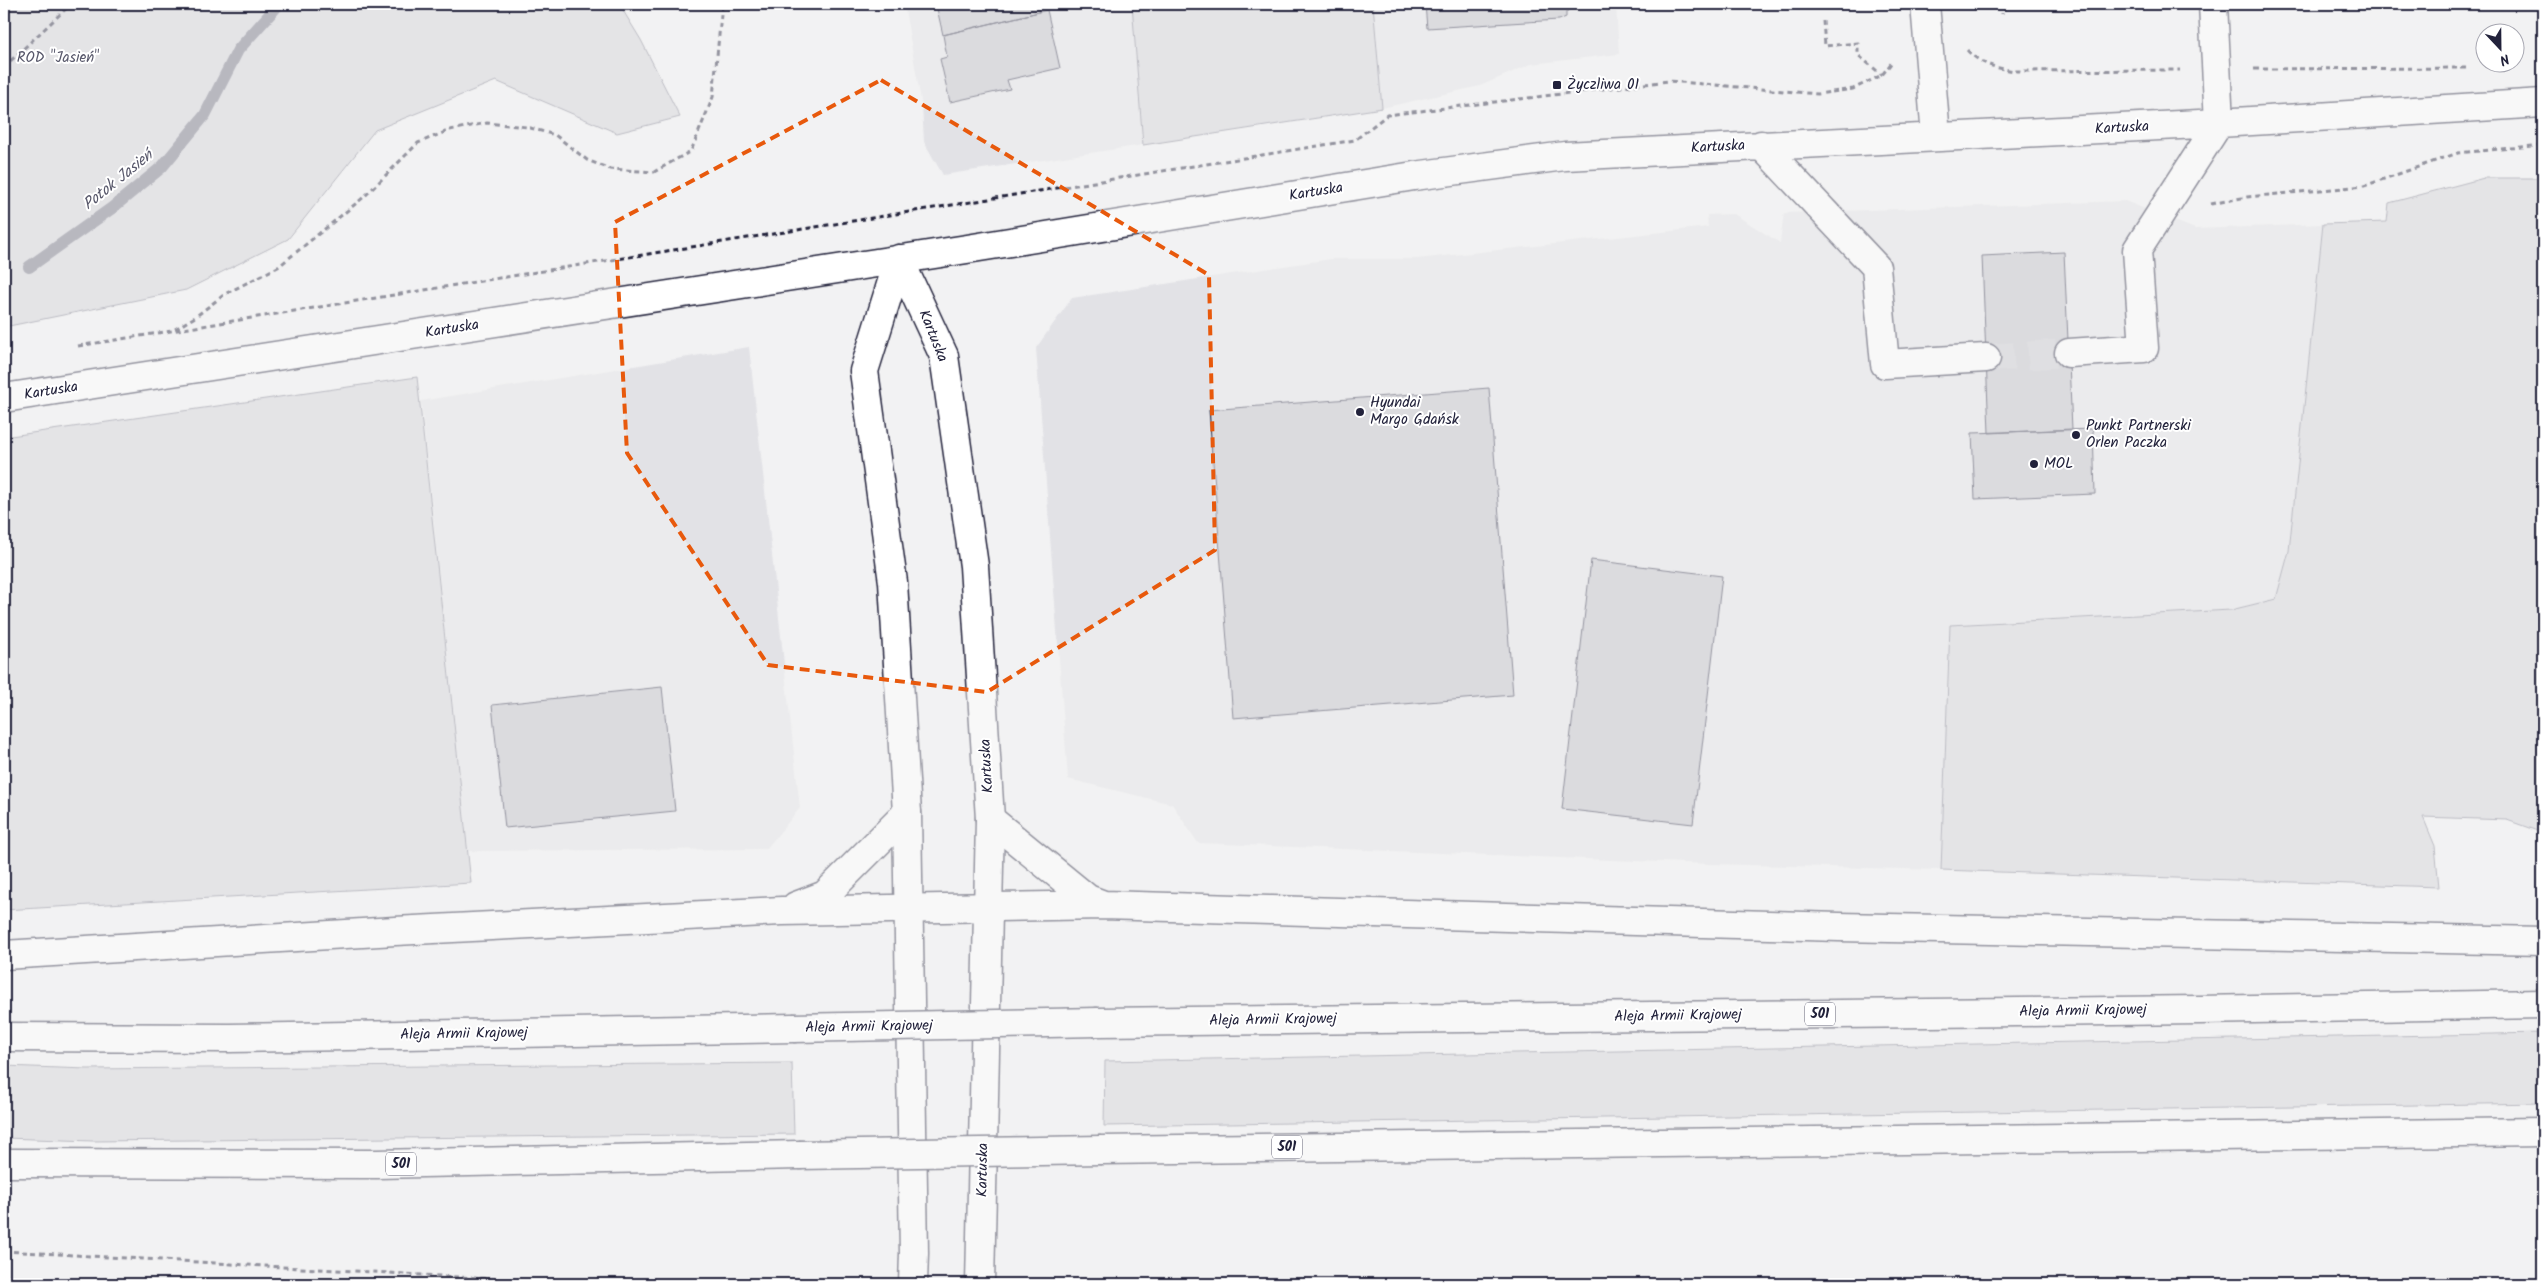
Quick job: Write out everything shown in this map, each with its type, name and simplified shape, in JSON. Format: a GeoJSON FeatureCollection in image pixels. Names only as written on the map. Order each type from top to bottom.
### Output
{"type":"FeatureCollection","features":[{"type":"Feature","properties":{"kind":"main road"},"geometry":{"type":"LineString","coordinates":[[1925,4],[1936,136]]}},
{"type":"Feature","properties":{"kind":"main road"},"geometry":{"type":"LineString","coordinates":[[2069,353],[2144,348],[2137,250],[2219,123],[2213,4]]}},
{"type":"Feature","properties":{"kind":"main road","name":"Kartuska"},"geometry":{"type":"LineString","coordinates":[[4,398],[899,259],[1414,176],[1537,159],[1761,145],[2219,123],[2543,103]]}},
{"type":"Feature","properties":{"kind":"main road"},"geometry":{"type":"LineString","coordinates":[[1761,145],[1832,223],[1876,267],[1885,364],[1986,358]]}},
{"type":"Feature","properties":{"kind":"main road"},"geometry":{"type":"LineString","coordinates":[[899,259],[864,371],[893,582],[907,813],[913,1284]]}},
{"type":"Feature","properties":{"kind":"main road","name":"Kartuska"},"geometry":{"type":"LineString","coordinates":[[899,259],[944,356],[974,566],[990,819],[980,1284]]}},
{"type":"Feature","properties":{"kind":"main road"},"geometry":{"type":"LineString","coordinates":[[782,911],[825,895],[907,813]]}},
{"type":"Feature","properties":{"kind":"main road"},"geometry":{"type":"LineString","coordinates":[[990,819],[1088,899],[1104,905]]}},
{"type":"Feature","properties":{"kind":"main road"},"geometry":{"type":"LineString","coordinates":[[4,955],[395,931],[782,911],[1104,905],[1839,927],[2543,941]]}},
{"type":"Feature","properties":{"kind":"main road","name":"Aleja Armii Krajowej"},"geometry":{"type":"LineString","coordinates":[[4,1036],[229,1038],[1098,1022],[2200,1010],[2543,1004]]}},
{"type":"Feature","properties":{"kind":"main road","name":"501"},"geometry":{"type":"LineString","coordinates":[[4,1163],[377,1164],[1100,1150],[2543,1132]]}},
{"type":"Feature","properties":{"kind":"path"},"geometry":{"type":"LineString","coordinates":[[4,67],[71,4]]}},
{"type":"Feature","properties":{"kind":"path"},"geometry":{"type":"LineString","coordinates":[[172,330],[195,317],[225,294],[278,267],[364,197],[418,142],[450,130],[487,123],[528,126],[555,135],[587,160],[610,169],[654,172],[691,152],[713,97],[722,4]]}},
{"type":"Feature","properties":{"kind":"path"},"geometry":{"type":"LineString","coordinates":[[2002,4],[2002,14]]}},
{"type":"Feature","properties":{"kind":"path"},"geometry":{"type":"LineString","coordinates":[[1823,21],[1825,46],[1858,43],[1858,55],[1882,75]]}},
{"type":"Feature","properties":{"kind":"path"},"geometry":{"type":"LineString","coordinates":[[69,348],[1355,140],[1387,115],[1669,82],[1818,94],[1854,89],[1882,75],[1898,54]]}},
{"type":"Feature","properties":{"kind":"path"},"geometry":{"type":"LineString","coordinates":[[2205,205],[2247,196],[2364,186],[2458,153],[2543,145]]}},
{"type":"Feature","properties":{"kind":"path"},"geometry":{"type":"LineString","coordinates":[[4,1251],[581,1284]]}},
{"type":"Feature","properties":{"kind":"highlighted area"},"geometry":{"type":"Polygon","coordinates":[[[881,80],[1209,275],[1215,550],[987,692],[768,665],[627,453],[615,222],[881,80]]]}},
{"type":"Feature","properties":{"kind":"shaded area"},"geometry":{"type":"Polygon","coordinates":[[[904,4],[1132,4],[1143,145],[943,175],[924,142],[922,106],[904,4]]]}},
{"type":"Feature","properties":{"kind":"shaded area"},"geometry":{"type":"Polygon","coordinates":[[[1373,4],[1616,4],[1619,54],[1531,64],[1480,86],[1382,108],[1373,4]]]}},
{"type":"Feature","properties":{"kind":"shaded area"},"geometry":{"type":"Polygon","coordinates":[[[2125,201],[2195,229],[2323,224],[2289,551],[2276,599],[2231,610],[1950,625],[1941,870],[1710,864],[1198,843],[1172,804],[1068,779],[1036,348],[1072,298],[1331,259],[1417,259],[1708,227],[1707,215],[1734,214],[1780,243],[1784,213],[2125,201]]]}},
{"type":"Feature","properties":{"kind":"shaded area"},"geometry":{"type":"Polygon","coordinates":[[[749,347],[800,808],[766,849],[468,851],[421,401],[749,347]]]}},
{"type":"Feature","properties":{"kind":"green space","name":"ROD \"Jasień\""},"geometry":{"type":"Polygon","coordinates":[[[4,4],[619,4],[641,40],[680,117],[617,133],[496,81],[375,130],[288,239],[186,290],[4,327],[4,4]]]}},
{"type":"Feature","properties":{"kind":"green space"},"geometry":{"type":"Polygon","coordinates":[[[1132,4],[1373,4],[1382,108],[1143,145],[1132,4]]]}},
{"type":"Feature","properties":{"kind":"green space"},"geometry":{"type":"Polygon","coordinates":[[[2484,178],[2543,178],[2543,833],[2507,820],[2423,817],[2435,846],[2439,887],[1941,870],[1950,625],[2231,610],[2276,599],[2289,551],[2323,224],[2387,222],[2389,203],[2484,178]]]}},
{"type":"Feature","properties":{"kind":"green space"},"geometry":{"type":"Polygon","coordinates":[[[417,377],[471,883],[4,910],[4,437],[417,377]]]}},
{"type":"Feature","properties":{"kind":"green space"},"geometry":{"type":"Polygon","coordinates":[[[2543,1033],[2543,1103],[1104,1126],[1105,1061],[2543,1033]]]}},
{"type":"Feature","properties":{"kind":"green space"},"geometry":{"type":"Polygon","coordinates":[[[792,1063],[794,1134],[93,1141],[4,1138],[4,1066],[87,1069],[792,1063]]]}},
{"type":"Feature","properties":{"kind":"building"},"geometry":{"type":"Polygon","coordinates":[[[936,4],[1037,4],[1039,12],[943,35],[936,4]]]}},
{"type":"Feature","properties":{"kind":"building"},"geometry":{"type":"Polygon","coordinates":[[[1425,4],[1568,4],[1568,11],[1566,11],[1566,17],[1559,20],[1427,28],[1425,4]]]}},
{"type":"Feature","properties":{"kind":"building"},"geometry":{"type":"Polygon","coordinates":[[[1047,10],[1060,68],[1007,80],[1010,89],[950,102],[940,59],[947,57],[943,35],[1047,10]]]}},
{"type":"Feature","properties":{"kind":"building"},"geometry":{"type":"Polygon","coordinates":[[[2064,252],[2072,429],[1989,433],[1982,256],[2064,252]]]}},
{"type":"Feature","properties":{"kind":"building"},"geometry":{"type":"Polygon","coordinates":[[[1489,388],[1513,695],[1233,718],[1209,410],[1489,388]]]}},
{"type":"Feature","properties":{"kind":"building","name":"MOL"},"geometry":{"type":"Polygon","coordinates":[[[2093,429],[2095,494],[1975,499],[1972,433],[2093,429]]]}},
{"type":"Feature","properties":{"kind":"building"},"geometry":{"type":"Polygon","coordinates":[[[1591,560],[1722,576],[1693,824],[1562,809],[1591,560]]]}},
{"type":"Feature","properties":{"kind":"building"},"geometry":{"type":"Polygon","coordinates":[[[662,687],[675,811],[505,828],[492,705],[662,687]]]}},
{"type":"Feature","properties":{"kind":"waterway","name":"Potok Jasień"},"geometry":{"type":"LineString","coordinates":[[29,267],[112,208],[162,167],[205,115],[238,50],[279,4]]}},
{"type":"Feature","properties":{"kind":"tunnel"},"geometry":{"type":"LineString","coordinates":[[1986,358],[2069,353]]}},
{"type":"Feature","properties":{"kind":"place","name":"Życzliwa 01"},"geometry":{"type":"Point","coordinates":[1557,85]}},
{"type":"Feature","properties":{"kind":"place","name":"Hyundai Margo Gdańsk"},"geometry":{"type":"Point","coordinates":[1360,412]}},
{"type":"Feature","properties":{"kind":"place","name":"Punkt Partnerski Orlen Paczka"},"geometry":{"type":"Point","coordinates":[2076,435]}},
{"type":"Feature","properties":{"kind":"place","name":"MOL"},"geometry":{"type":"Point","coordinates":[2034,464]}}]}
